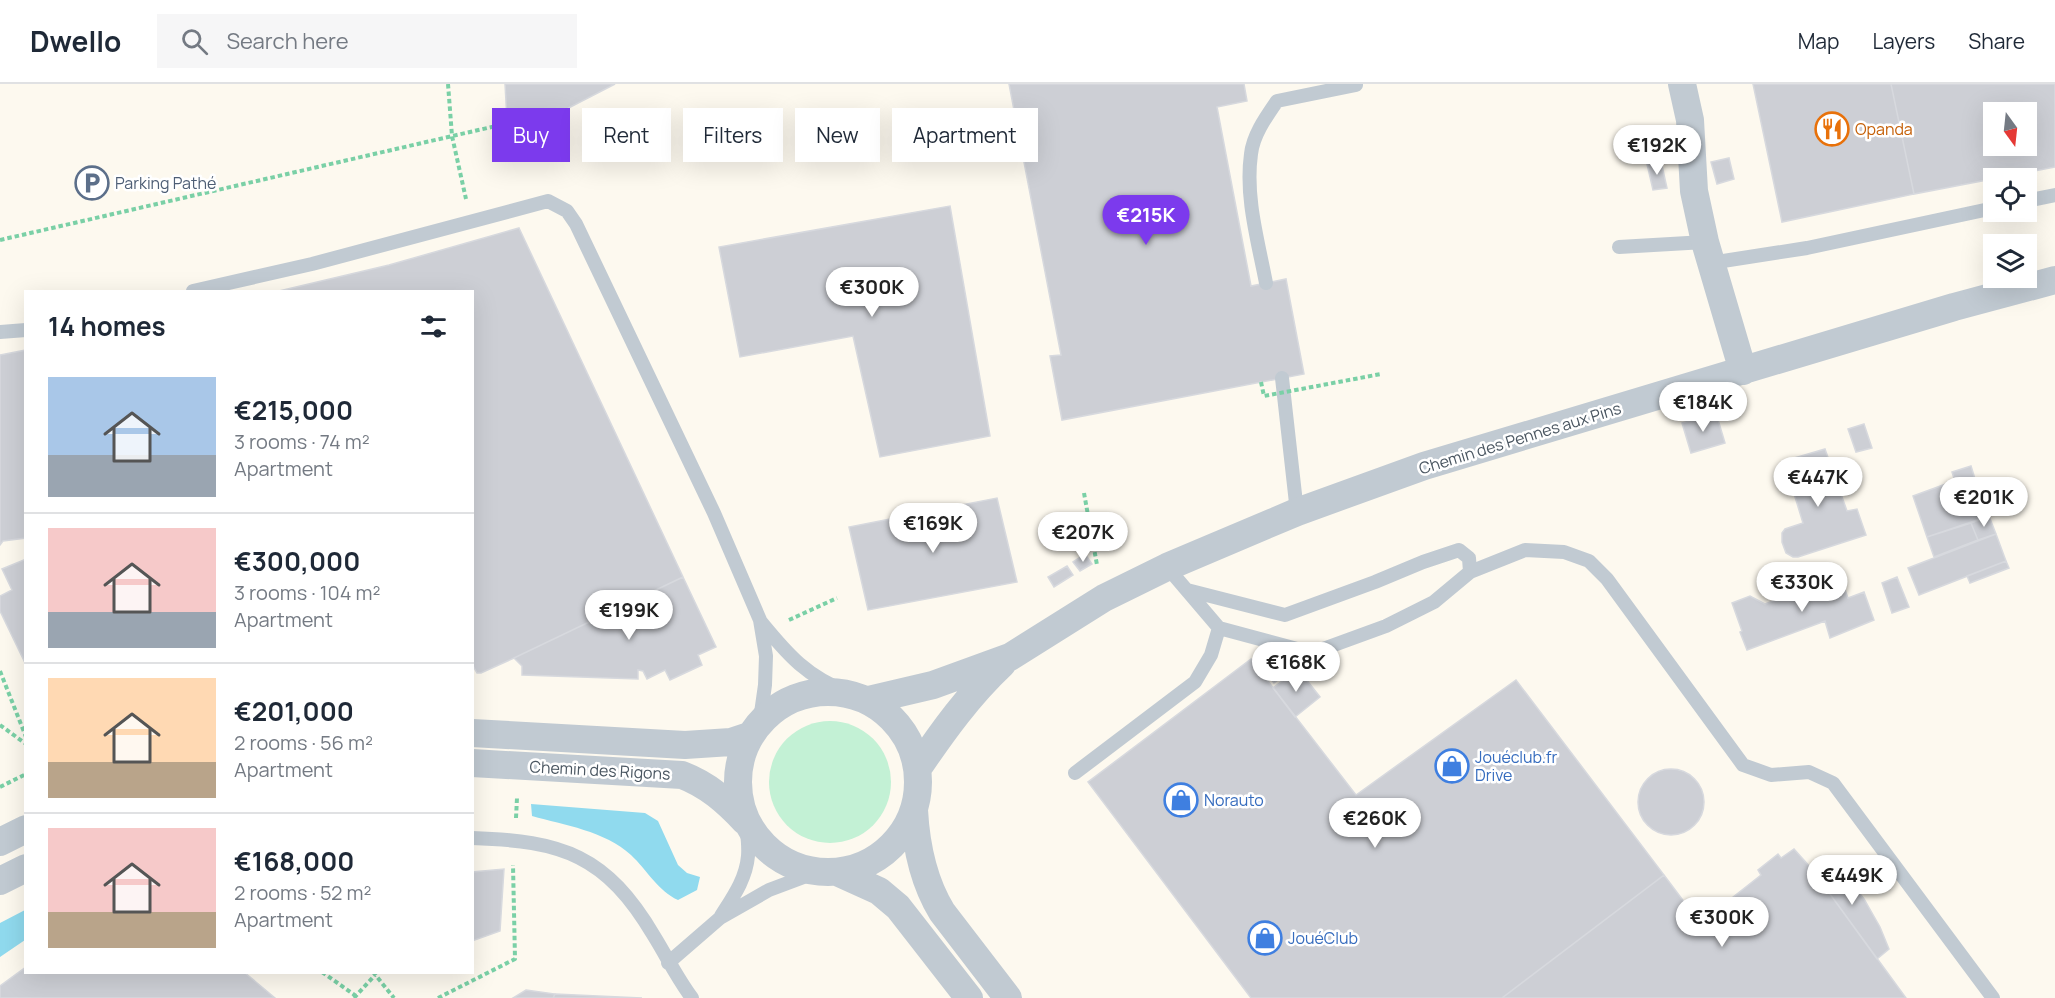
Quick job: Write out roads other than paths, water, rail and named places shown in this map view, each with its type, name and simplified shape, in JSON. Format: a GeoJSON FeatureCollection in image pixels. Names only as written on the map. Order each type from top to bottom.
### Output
{"type":"FeatureCollection","features":[{"type":"Feature","properties":{"kind":"street"},"geometry":{"type":"LineString","coordinates":[[1682,84],[1690,120],[1694,191],[1707,253],[1743,370]]}},
{"type":"Feature","properties":{"kind":"street","name":"Chemin des Pennes aux Pins"},"geometry":{"type":"LineString","coordinates":[[918,768],[947,725],[982,683],[1010,657],[1104,598],[1167,567],[1297,512],[1424,466],[1954,307],[2055,280]]}},
{"type":"Feature","properties":{"kind":"street","name":"Chemin des Pennes aux Pins"},"geometry":{"type":"LineString","coordinates":[[859,697],[933,685],[1010,657]]}},
{"type":"Feature","properties":{"kind":"street"},"geometry":{"type":"LineString","coordinates":[[969,998],[898,907],[879,891],[827,872],[796,867],[779,858],[763,845],[746,823],[738,795],[738,764],[755,728],[775,708],[807,693],[828,691],[859,697],[892,717],[909,740],[918,768],[918,789],[914,810],[915,836],[934,900],[1008,998]]}},
{"type":"Feature","properties":{"kind":"street","name":"Chemin des Rigons"},"geometry":{"type":"LineString","coordinates":[[474,733],[685,745],[720,743],[755,728]]}},
{"type":"Feature","properties":{"kind":"street","name":"Chemin des Rigons"},"geometry":{"type":"LineString","coordinates":[[474,763],[682,775],[708,786],[746,823]]}},
{"type":"Feature","properties":{"kind":"street"},"geometry":{"type":"LineString","coordinates":[[827,872],[858,867],[885,852],[905,829],[914,810]]}},
{"type":"Feature","properties":{"kind":"street"},"geometry":{"type":"LineString","coordinates":[[0,842],[24,830]]}},
{"type":"Feature","properties":{"kind":"street"},"geometry":{"type":"LineString","coordinates":[[0,881],[24,869]]}},
{"type":"Feature","properties":{"kind":"lane"},"geometry":{"type":"LineString","coordinates":[[1266,283],[1251,198],[1251,153],[1261,124],[1277,101],[1356,85]]}},
{"type":"Feature","properties":{"kind":"lane"},"geometry":{"type":"LineString","coordinates":[[2037,199],[2055,195]]}},
{"type":"Feature","properties":{"kind":"lane"},"geometry":{"type":"LineString","coordinates":[[197,290],[312,264],[548,201],[567,211],[576,224],[714,513],[760,620],[766,656],[765,685],[755,728]]}},
{"type":"Feature","properties":{"kind":"lane"},"geometry":{"type":"LineString","coordinates":[[1619,247],[1707,253],[1808,248],[1983,210]]}},
{"type":"Feature","properties":{"kind":"lane"},"geometry":{"type":"LineString","coordinates":[[0,332],[24,330]]}},
{"type":"Feature","properties":{"kind":"lane"},"geometry":{"type":"LineString","coordinates":[[1282,378],[1297,512]]}},
{"type":"Feature","properties":{"kind":"lane"},"geometry":{"type":"LineString","coordinates":[[1187,590],[1285,615],[1375,582],[1423,561],[1459,550],[1469,558],[1470,573]]}},
{"type":"Feature","properties":{"kind":"lane"},"geometry":{"type":"LineString","coordinates":[[1167,567],[1219,628],[1311,652],[1386,626],[1434,602],[1470,573],[1525,550],[1563,552],[1588,561],[1607,579],[1743,765],[1771,775],[1809,772],[1833,783],[1993,998]]}},
{"type":"Feature","properties":{"kind":"lane"},"geometry":{"type":"LineString","coordinates":[[760,620],[788,655],[814,676],[859,697]]}},
{"type":"Feature","properties":{"kind":"lane"},"geometry":{"type":"LineString","coordinates":[[1075,773],[1195,682],[1211,655],[1219,628]]}},
{"type":"Feature","properties":{"kind":"lane"},"geometry":{"type":"LineString","coordinates":[[720,918],[739,887],[745,871],[748,854],[746,823]]}},
{"type":"Feature","properties":{"kind":"lane"},"geometry":{"type":"LineString","coordinates":[[474,838],[514,840],[556,847],[594,865],[627,895],[692,998]]}},
{"type":"Feature","properties":{"kind":"lane"},"geometry":{"type":"LineString","coordinates":[[668,963],[720,918],[769,890],[827,872]]}},
{"type":"Feature","properties":{"kind":"water"},"geometry":{"type":"Polygon","coordinates":[[[531,804],[645,813],[658,821],[678,865],[687,873],[700,877],[697,890],[678,900],[664,891],[621,847],[597,834],[532,816],[531,804]]]}},
{"type":"Feature","properties":{"kind":"water"},"geometry":{"type":"Polygon","coordinates":[[[24,911],[24,941],[0,957],[0,923],[24,911]]]}},
{"type":"Feature","properties":{"kind":"place","name":"Opanda"},"geometry":{"type":"Point","coordinates":[1832,129]}},
{"type":"Feature","properties":{"kind":"place","name":"Parking Pathé"},"geometry":{"type":"Point","coordinates":[92,183]}},
{"type":"Feature","properties":{"kind":"place","name":"Jouéclub.fr Drive"},"geometry":{"type":"Point","coordinates":[1452,766]}},
{"type":"Feature","properties":{"kind":"place","name":"Norauto"},"geometry":{"type":"Point","coordinates":[1181,800]}},
{"type":"Feature","properties":{"kind":"place","name":"JouéClub"},"geometry":{"type":"Point","coordinates":[1265,938]}}]}
